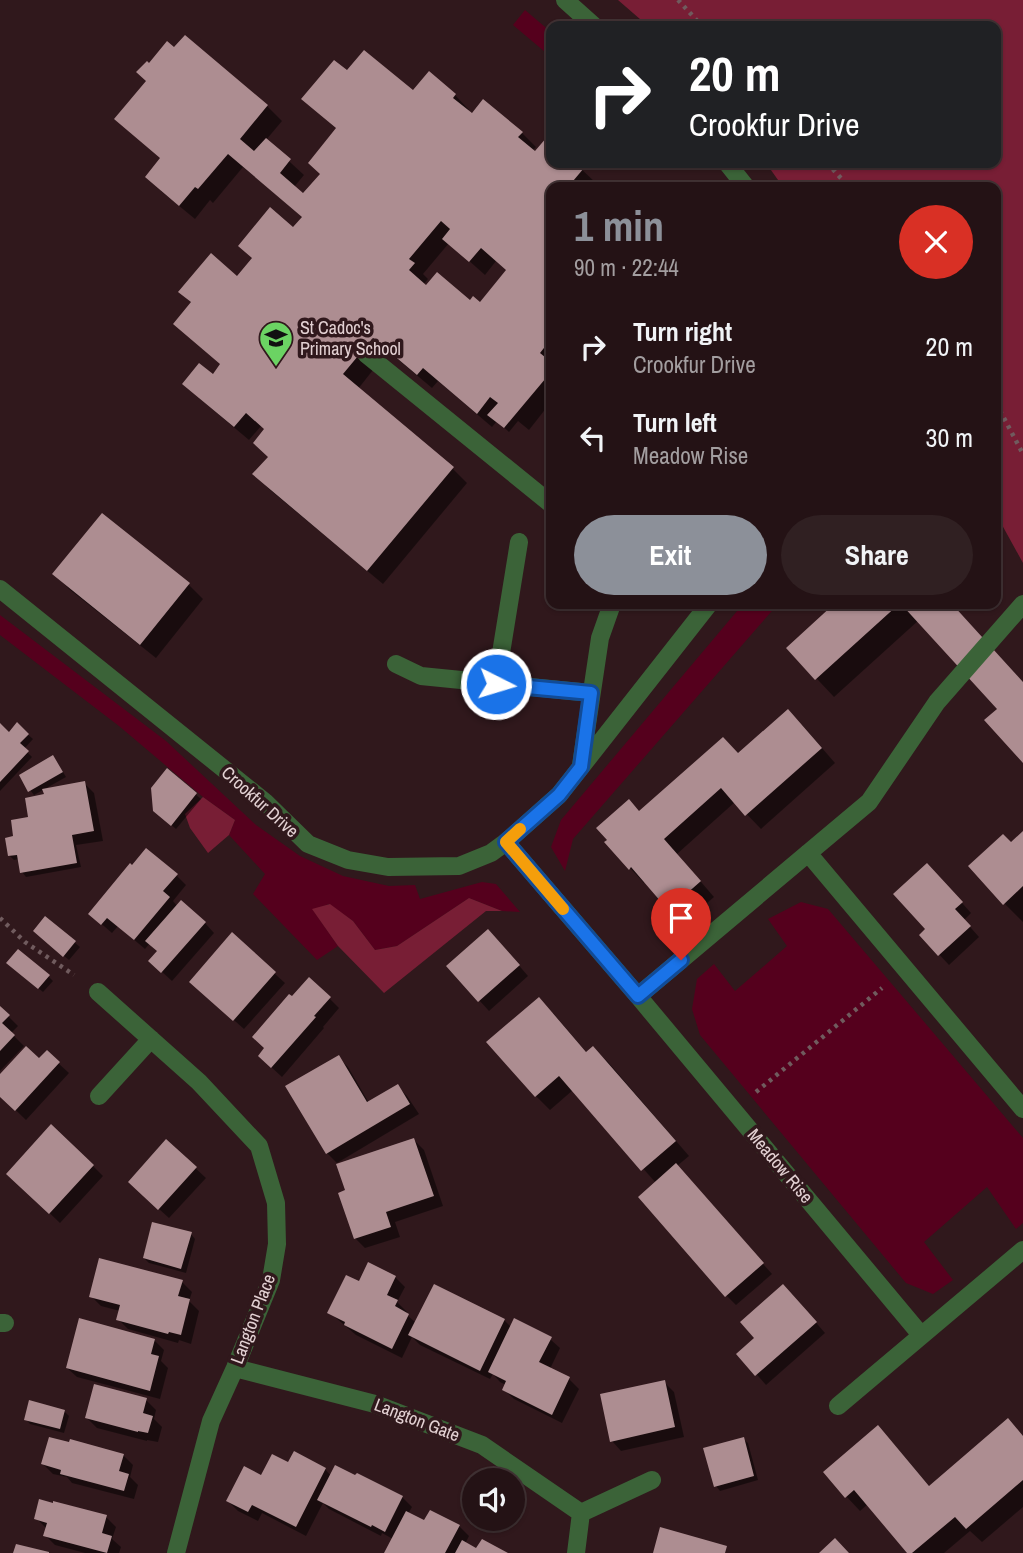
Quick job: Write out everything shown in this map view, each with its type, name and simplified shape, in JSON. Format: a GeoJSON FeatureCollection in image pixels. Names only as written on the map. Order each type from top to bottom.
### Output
{"type":"FeatureCollection","features":[{"type":"Feature","properties":{"kind":"street"},"geometry":{"type":"LineString","coordinates":[[565,0],[588,21]]}},
{"type":"Feature","properties":{"kind":"street"},"geometry":{"type":"LineString","coordinates":[[731,168],[742,182]]}},
{"type":"Feature","properties":{"kind":"street"},"geometry":{"type":"LineString","coordinates":[[366,354],[546,496]]}},
{"type":"Feature","properties":{"kind":"street"},"geometry":{"type":"LineString","coordinates":[[496,684],[520,542]]}},
{"type":"Feature","properties":{"kind":"street","name":"Crookfur Drive"},"geometry":{"type":"LineString","coordinates":[[0,589],[265,802],[308,844],[348,860],[388,867],[459,866],[491,853],[506,842],[559,795],[705,609]]}},
{"type":"Feature","properties":{"kind":"street"},"geometry":{"type":"LineString","coordinates":[[638,996],[869,802],[937,702],[1023,604]]}},
{"type":"Feature","properties":{"kind":"street"},"geometry":{"type":"LineString","coordinates":[[581,767],[600,638],[610,609]]}},
{"type":"Feature","properties":{"kind":"street"},"geometry":{"type":"LineString","coordinates":[[396,664],[421,677],[591,693]]}},
{"type":"Feature","properties":{"kind":"street","name":"Meadow Rise"},"geometry":{"type":"LineString","coordinates":[[506,842],[921,1335]]}},
{"type":"Feature","properties":{"kind":"street"},"geometry":{"type":"LineString","coordinates":[[808,853],[1023,1109]]}},
{"type":"Feature","properties":{"kind":"street","name":"Langton Place"},"geometry":{"type":"LineString","coordinates":[[98,992],[200,1082],[258,1146],[276,1203],[277,1244],[271,1280],[211,1421],[176,1553]]}},
{"type":"Feature","properties":{"kind":"street"},"geometry":{"type":"LineString","coordinates":[[99,1096],[151,1039]]}},
{"type":"Feature","properties":{"kind":"street"},"geometry":{"type":"LineString","coordinates":[[838,1406],[1023,1250]]}},
{"type":"Feature","properties":{"kind":"street","name":"Langton Gate"},"geometry":{"type":"LineString","coordinates":[[235,1368],[375,1404],[482,1445],[581,1513]]}},
{"type":"Feature","properties":{"kind":"street"},"geometry":{"type":"LineString","coordinates":[[576,1553],[581,1513],[652,1480]]}},
{"type":"Feature","properties":{"kind":"path"},"geometry":{"type":"LineString","coordinates":[[678,0],[697,21]]}},
{"type":"Feature","properties":{"kind":"path"},"geometry":{"type":"LineString","coordinates":[[832,168],[844,182]]}},
{"type":"Feature","properties":{"kind":"path"},"geometry":{"type":"LineString","coordinates":[[1001,412],[1023,454]]}},
{"type":"Feature","properties":{"kind":"path"},"geometry":{"type":"LineString","coordinates":[[0,918],[25,942],[98,992]]}},
{"type":"Feature","properties":{"kind":"path"},"geometry":{"type":"LineString","coordinates":[[734,1111],[905,969]]}},
{"type":"Feature","properties":{"kind":"shaded area"},"geometry":{"type":"Polygon","coordinates":[[[618,0],[1023,0],[1023,563],[1001,523],[1001,182],[779,182],[770,168],[1001,168],[1001,21],[642,21],[618,0]]]}},
{"type":"Feature","properties":{"kind":"shaded area"},"geometry":{"type":"Polygon","coordinates":[[[525,10],[546,28],[546,53],[513,25],[525,10]]]}},
{"type":"Feature","properties":{"kind":"shaded area"},"geometry":{"type":"Polygon","coordinates":[[[739,609],[774,609],[573,839],[565,871],[551,847],[561,820],[739,609]]]}},
{"type":"Feature","properties":{"kind":"shaded area"},"geometry":{"type":"Polygon","coordinates":[[[0,615],[166,741],[256,825],[300,856],[343,876],[389,886],[415,885],[420,899],[482,882],[496,884],[520,912],[502,911],[469,898],[397,946],[375,950],[353,921],[329,904],[313,910],[338,946],[317,960],[253,894],[265,874],[229,835],[235,820],[203,797],[119,726],[0,635],[0,615]]]}},
{"type":"Feature","properties":{"kind":"shaded area"},"geometry":{"type":"Polygon","coordinates":[[[203,797],[235,820],[229,835],[208,853],[190,828],[185,814],[203,797]]]}},
{"type":"Feature","properties":{"kind":"shaded area"},"geometry":{"type":"Polygon","coordinates":[[[469,898],[502,911],[486,911],[384,993],[338,946],[312,909],[330,904],[353,921],[375,950],[397,946],[469,898]]]}},
{"type":"Feature","properties":{"kind":"shaded area"},"geometry":{"type":"Polygon","coordinates":[[[801,902],[828,909],[1023,1138],[1023,1223],[1016,1229],[987,1187],[924,1242],[953,1280],[933,1294],[906,1283],[700,1035],[692,1009],[697,979],[714,964],[735,991],[787,946],[768,919],[801,902]]]}},
{"type":"Feature","properties":{"kind":"building","name":"St Cadoc's Primary School"},"geometry":{"type":"Polygon","coordinates":[[[185,35],[268,105],[240,139],[254,151],[266,138],[291,159],[280,173],[303,193],[320,174],[308,163],[336,128],[301,99],[334,60],[347,70],[364,50],[413,90],[429,71],[456,94],[453,98],[472,113],[483,99],[523,132],[518,137],[535,151],[546,138],[546,168],[584,168],[572,182],[546,182],[546,345],[540,353],[546,358],[546,378],[504,428],[487,415],[498,403],[490,397],[477,414],[423,368],[417,375],[373,338],[343,374],[454,467],[367,571],[252,474],[268,457],[253,443],[264,429],[246,413],[234,427],[182,384],[199,363],[213,374],[220,364],[173,324],[191,302],[178,292],[211,253],[237,276],[252,258],[238,246],[270,207],[293,227],[302,217],[228,154],[198,189],[195,187],[179,206],[145,177],[160,158],[114,119],[146,81],[136,72],[147,61],[149,63],[167,41],[174,47],[185,35]],[[441,221],[409,259],[415,263],[409,270],[426,285],[437,272],[470,300],[473,296],[480,302],[506,270],[481,248],[469,262],[442,239],[450,229],[441,221]]]}},
{"type":"Feature","properties":{"kind":"building"},"geometry":{"type":"Polygon","coordinates":[[[102,513],[190,583],[140,645],[52,574],[102,513]]]}},
{"type":"Feature","properties":{"kind":"building"},"geometry":{"type":"Polygon","coordinates":[[[829,609],[893,609],[815,680],[786,648],[829,609]]]}},
{"type":"Feature","properties":{"kind":"building"},"geometry":{"type":"Polygon","coordinates":[[[906,609],[957,609],[1023,682],[1023,763],[984,720],[997,709],[906,609]]]}},
{"type":"Feature","properties":{"kind":"building"},"geometry":{"type":"Polygon","coordinates":[[[788,709],[822,748],[745,816],[721,788],[664,839],[701,881],[668,910],[631,867],[629,870],[604,842],[607,840],[596,828],[629,799],[639,811],[723,737],[738,753],[788,709]]]}},
{"type":"Feature","properties":{"kind":"building"},"geometry":{"type":"Polygon","coordinates":[[[17,722],[29,734],[20,743],[29,751],[0,782],[0,723],[9,732],[17,722]]]}},
{"type":"Feature","properties":{"kind":"building"},"geometry":{"type":"Polygon","coordinates":[[[53,755],[63,772],[28,792],[19,775],[53,755]]]}},
{"type":"Feature","properties":{"kind":"building"},"geometry":{"type":"Polygon","coordinates":[[[167,768],[197,793],[171,826],[153,811],[151,788],[167,768]]]}},
{"type":"Feature","properties":{"kind":"building"},"geometry":{"type":"Polygon","coordinates":[[[85,781],[94,831],[72,835],[77,863],[20,873],[17,855],[8,856],[5,838],[13,836],[11,820],[28,817],[25,798],[44,794],[42,789],[85,781]]]}},
{"type":"Feature","properties":{"kind":"building"},"geometry":{"type":"Polygon","coordinates":[[[1023,831],[1023,886],[1003,905],[968,866],[1003,834],[1011,842],[1023,831]]]}},
{"type":"Feature","properties":{"kind":"building"},"geometry":{"type":"Polygon","coordinates":[[[146,848],[178,874],[163,891],[170,897],[134,940],[107,918],[101,925],[88,914],[130,863],[132,865],[146,848]]]}},
{"type":"Feature","properties":{"kind":"building"},"geometry":{"type":"Polygon","coordinates":[[[927,863],[963,902],[955,909],[971,926],[938,956],[919,935],[925,929],[893,894],[927,863]]]}},
{"type":"Feature","properties":{"kind":"building"},"geometry":{"type":"Polygon","coordinates":[[[181,900],[206,922],[161,973],[148,961],[157,951],[145,941],[181,900]]]}},
{"type":"Feature","properties":{"kind":"building"},"geometry":{"type":"Polygon","coordinates":[[[45,916],[76,941],[63,957],[33,931],[45,916]]]}},
{"type":"Feature","properties":{"kind":"building"},"geometry":{"type":"Polygon","coordinates":[[[488,929],[520,965],[478,1002],[446,966],[488,929]]]}},
{"type":"Feature","properties":{"kind":"building"},"geometry":{"type":"Polygon","coordinates":[[[232,932],[276,972],[233,1021],[189,982],[232,932]]]}},
{"type":"Feature","properties":{"kind":"building"},"geometry":{"type":"Polygon","coordinates":[[[18,949],[50,975],[38,989],[6,963],[18,949]]]}},
{"type":"Feature","properties":{"kind":"building"},"geometry":{"type":"Polygon","coordinates":[[[309,977],[331,997],[271,1068],[258,1056],[264,1048],[252,1037],[289,994],[292,996],[309,977]]]}},
{"type":"Feature","properties":{"kind":"building"},"geometry":{"type":"Polygon","coordinates":[[[539,997],[586,1052],[593,1046],[676,1141],[641,1171],[559,1076],[535,1097],[486,1042],[539,997]]]}},
{"type":"Feature","properties":{"kind":"building"},"geometry":{"type":"Polygon","coordinates":[[[0,1006],[10,1015],[2,1023],[15,1035],[0,1051],[0,1006]]]}},
{"type":"Feature","properties":{"kind":"building"},"geometry":{"type":"Polygon","coordinates":[[[26,1046],[39,1058],[47,1050],[60,1062],[15,1111],[0,1097],[0,1074],[26,1046]]]}},
{"type":"Feature","properties":{"kind":"building"},"geometry":{"type":"Polygon","coordinates":[[[339,1055],[367,1102],[398,1084],[410,1104],[326,1154],[285,1086],[339,1055]]]}},
{"type":"Feature","properties":{"kind":"building"},"geometry":{"type":"Polygon","coordinates":[[[51,1124],[94,1165],[49,1214],[6,1174],[51,1124]]]}},
{"type":"Feature","properties":{"kind":"building"},"geometry":{"type":"Polygon","coordinates":[[[414,1138],[434,1196],[386,1212],[391,1227],[354,1239],[338,1193],[345,1190],[336,1164],[414,1138]]]}},
{"type":"Feature","properties":{"kind":"building"},"geometry":{"type":"Polygon","coordinates":[[[166,1139],[197,1167],[158,1210],[128,1182],[166,1139]]]}},
{"type":"Feature","properties":{"kind":"building"},"geometry":{"type":"Polygon","coordinates":[[[676,1163],[764,1263],[725,1297],[638,1197],[676,1163]]]}},
{"type":"Feature","properties":{"kind":"building"},"geometry":{"type":"Polygon","coordinates":[[[152,1222],[192,1232],[181,1269],[143,1258],[152,1222]]]}},
{"type":"Feature","properties":{"kind":"building"},"geometry":{"type":"Polygon","coordinates":[[[99,1258],[183,1280],[178,1296],[190,1299],[181,1335],[116,1320],[120,1305],[89,1297],[99,1258]]]}},
{"type":"Feature","properties":{"kind":"building"},"geometry":{"type":"Polygon","coordinates":[[[368,1262],[396,1276],[387,1295],[398,1300],[395,1306],[409,1314],[392,1349],[344,1325],[345,1322],[327,1313],[346,1275],[359,1281],[368,1262]]]}},
{"type":"Feature","properties":{"kind":"building"},"geometry":{"type":"Polygon","coordinates":[[[434,1284],[505,1319],[480,1371],[408,1335],[434,1284]]]}},
{"type":"Feature","properties":{"kind":"building"},"geometry":{"type":"Polygon","coordinates":[[[783,1284],[817,1322],[755,1376],[736,1354],[754,1338],[740,1322],[783,1284]]]}},
{"type":"Feature","properties":{"kind":"building"},"geometry":{"type":"Polygon","coordinates":[[[79,1318],[155,1339],[151,1354],[159,1356],[150,1391],[66,1368],[79,1318]]]}},
{"type":"Feature","properties":{"kind":"building"},"geometry":{"type":"Polygon","coordinates":[[[514,1318],[552,1337],[539,1362],[570,1377],[552,1415],[502,1390],[506,1381],[488,1372],[514,1318]]]}},
{"type":"Feature","properties":{"kind":"building"},"geometry":{"type":"Polygon","coordinates":[[[665,1380],[675,1427],[610,1442],[600,1394],[665,1380]]]}},
{"type":"Feature","properties":{"kind":"building"},"geometry":{"type":"Polygon","coordinates":[[[94,1384],[147,1398],[143,1413],[153,1416],[148,1433],[85,1418],[94,1384]]]}},
{"type":"Feature","properties":{"kind":"building"},"geometry":{"type":"Polygon","coordinates":[[[29,1400],[65,1410],[60,1429],[24,1420],[29,1400]]]}},
{"type":"Feature","properties":{"kind":"building"},"geometry":{"type":"Polygon","coordinates":[[[1008,1418],[1023,1436],[1023,1480],[966,1529],[955,1517],[912,1553],[907,1553],[854,1490],[845,1498],[823,1472],[878,1425],[929,1486],[1008,1418]]]}},
{"type":"Feature","properties":{"kind":"building"},"geometry":{"type":"Polygon","coordinates":[[[49,1437],[69,1442],[70,1439],[124,1454],[119,1471],[129,1474],[124,1491],[60,1474],[61,1470],[41,1464],[49,1437]]]}},
{"type":"Feature","properties":{"kind":"building"},"geometry":{"type":"Polygon","coordinates":[[[744,1437],[754,1476],[714,1487],[703,1448],[744,1437]]]}},
{"type":"Feature","properties":{"kind":"building"},"geometry":{"type":"Polygon","coordinates":[[[294,1451],[326,1468],[296,1527],[252,1505],[248,1512],[226,1501],[244,1466],[261,1475],[272,1454],[288,1462],[294,1451]]]}},
{"type":"Feature","properties":{"kind":"building"},"geometry":{"type":"Polygon","coordinates":[[[335,1465],[403,1496],[385,1532],[317,1500],[335,1465]]]}},
{"type":"Feature","properties":{"kind":"building"},"geometry":{"type":"Polygon","coordinates":[[[39,1499],[107,1515],[102,1533],[112,1536],[107,1553],[43,1536],[47,1523],[34,1519],[39,1499]]]}},
{"type":"Feature","properties":{"kind":"building"},"geometry":{"type":"Polygon","coordinates":[[[430,1510],[460,1525],[445,1553],[384,1553],[406,1511],[424,1520],[430,1510]]]}},
{"type":"Feature","properties":{"kind":"building"},"geometry":{"type":"Polygon","coordinates":[[[660,1527],[727,1546],[725,1553],[653,1553],[660,1527]]]}},
{"type":"Feature","properties":{"kind":"building"},"geometry":{"type":"Polygon","coordinates":[[[835,1538],[849,1553],[819,1553],[835,1538]]]}},
{"type":"Feature","properties":{"kind":"building"},"geometry":{"type":"Polygon","coordinates":[[[482,1539],[508,1553],[455,1553],[462,1540],[476,1548],[482,1539]]]}},
{"type":"Feature","properties":{"kind":"building"},"geometry":{"type":"Polygon","coordinates":[[[16,1544],[49,1552],[49,1553],[13,1553],[16,1544]]]}},
{"type":"Feature","properties":{"kind":"slow traffic"},"geometry":{"type":"LineString","coordinates":[[520,829],[506,842],[563,909]]}},
{"type":"Feature","properties":{"kind":"place","name":"St Cadoc's Primary School"},"geometry":{"type":"Point","coordinates":[276,368]}},
{"type":"Feature","properties":{"kind":"route"},"geometry":{"type":"LineString","coordinates":[[496,684],[591,693],[581,767],[559,795],[506,842],[638,996],[681,960]]}}]}
